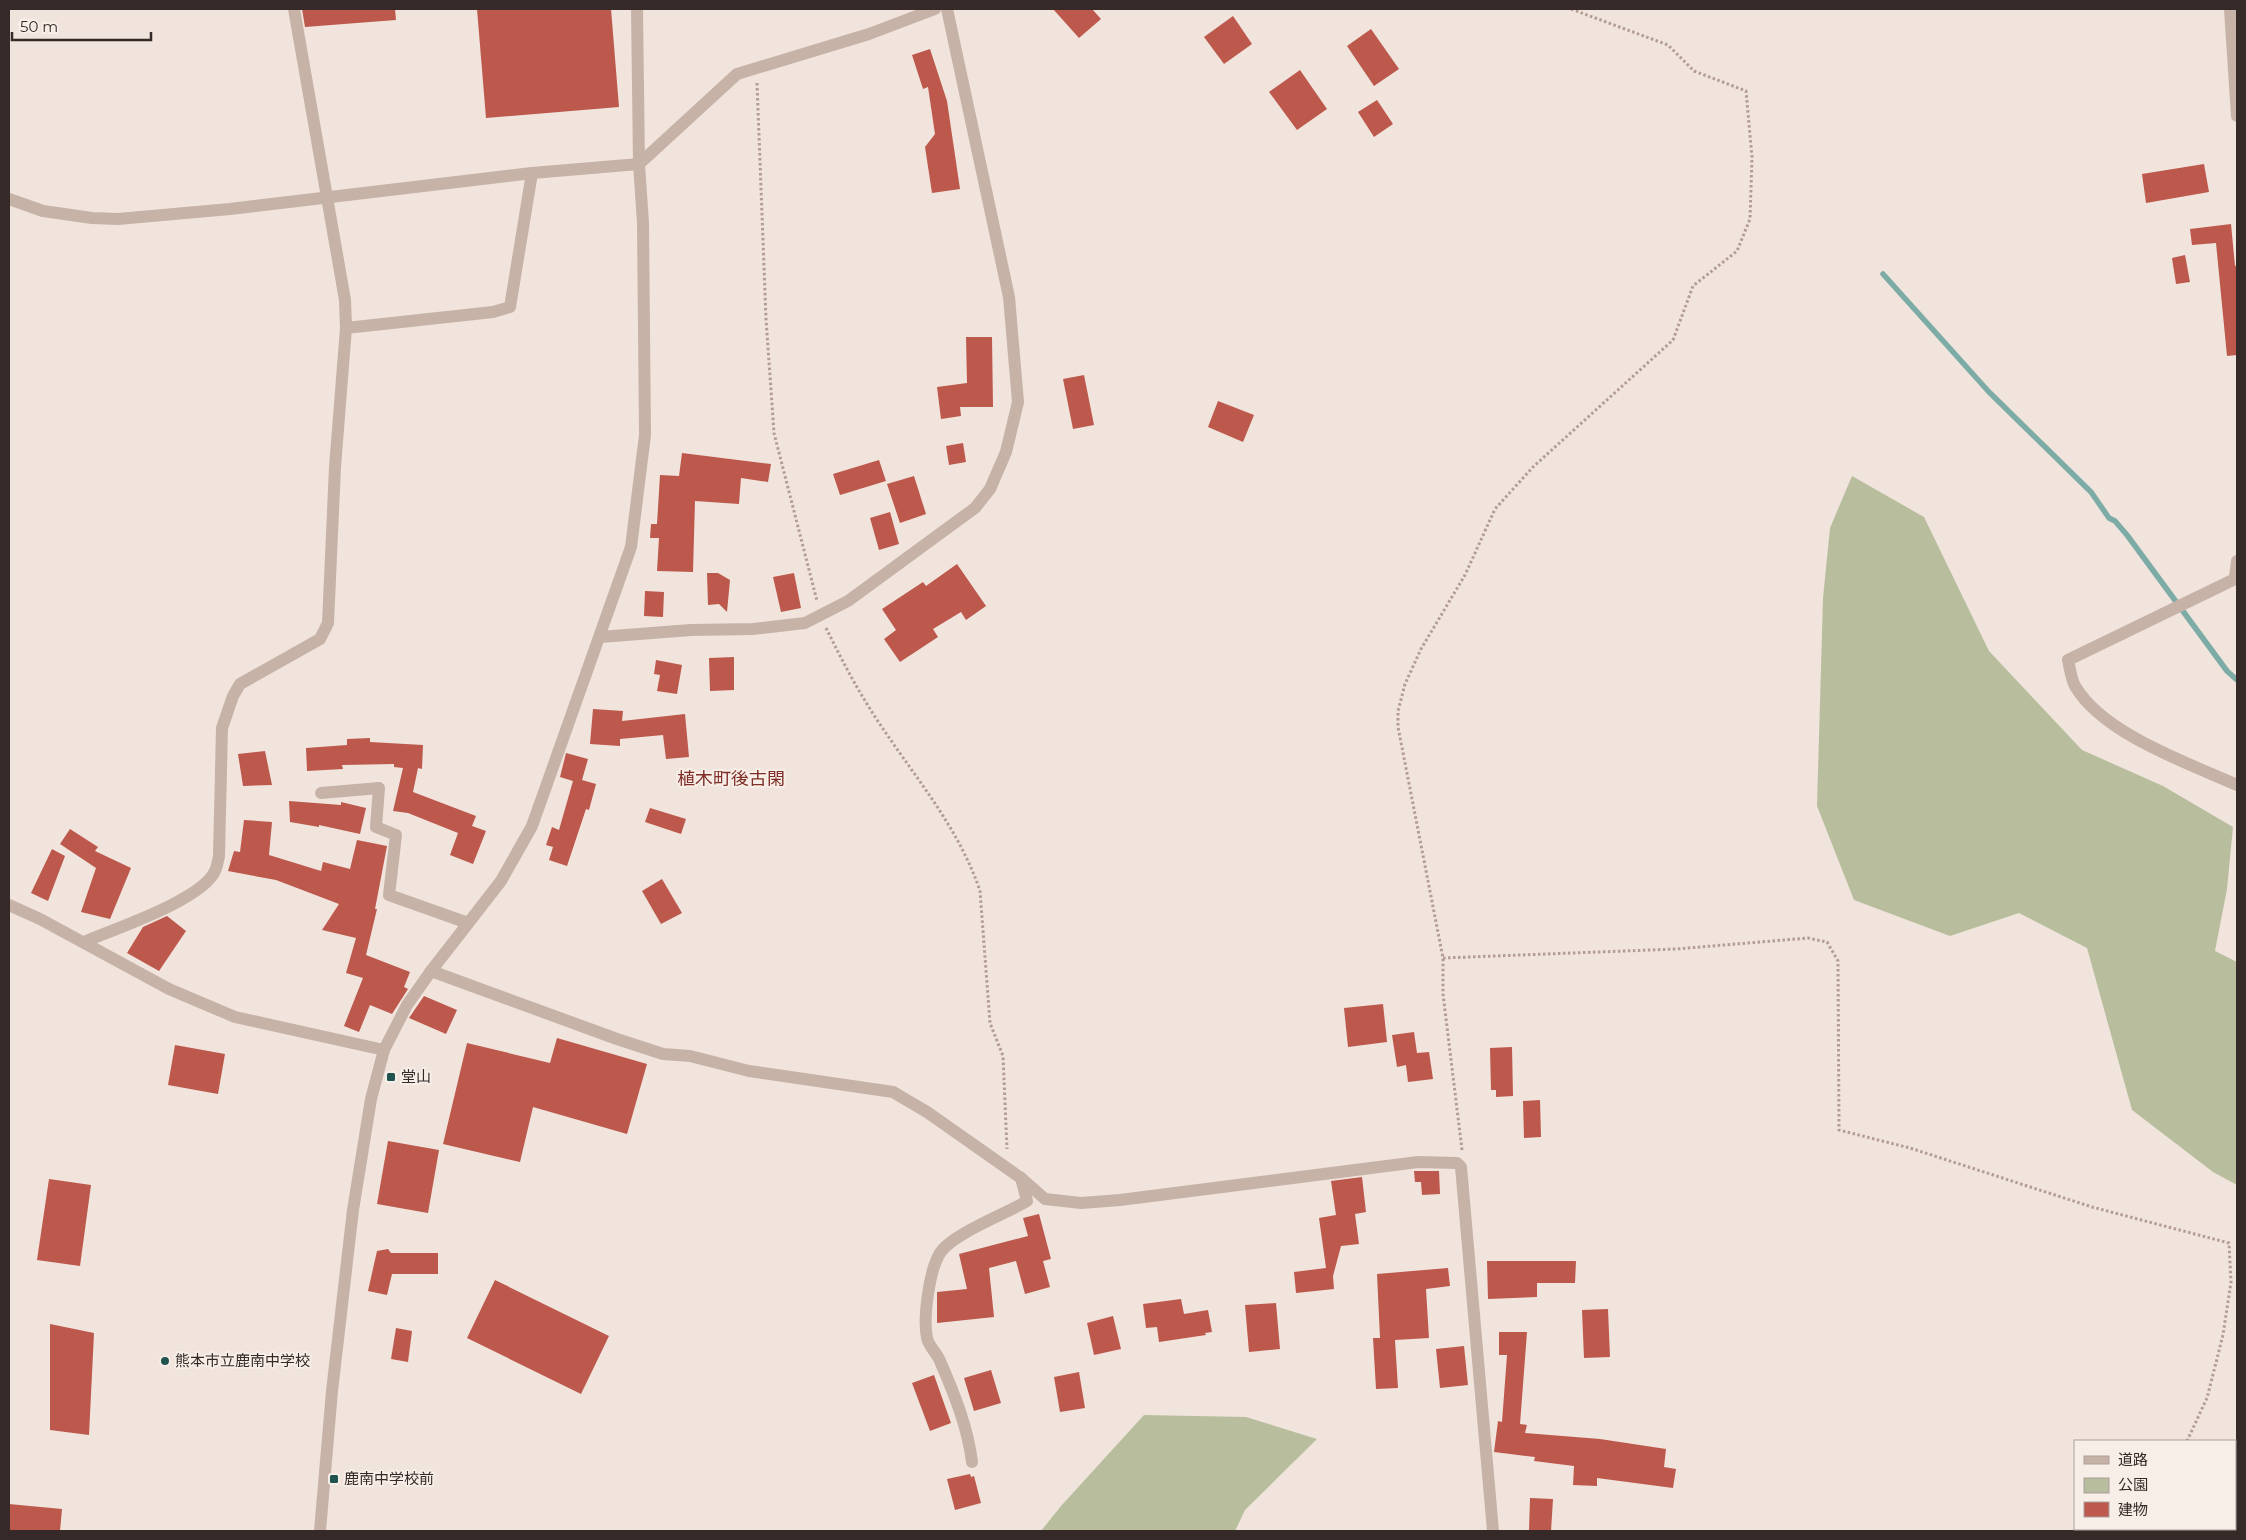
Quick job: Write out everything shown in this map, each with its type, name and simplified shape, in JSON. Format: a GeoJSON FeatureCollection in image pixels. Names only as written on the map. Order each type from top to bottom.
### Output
{"type":"FeatureCollection","features":[{"type":"Feature","properties":{"kind":"street"},"geometry":{"type":"LineString","coordinates":[[84,942],[183,900],[200,888],[215,872],[219,856],[222,728],[233,696],[240,684],[320,640],[328,623],[335,467],[346,328],[345,300],[328,197],[306,88],[294,9]]}},
{"type":"Feature","properties":{"kind":"street"},"geometry":{"type":"LineString","coordinates":[[320,1531],[332,1391],[353,1210],[371,1099],[384,1050],[407,1005],[430,971],[501,881],[532,826],[600,638],[630,548],[645,435],[643,223],[639,164],[637,9]]}},
{"type":"Feature","properties":{"kind":"street"},"geometry":{"type":"LineString","coordinates":[[9,199],[43,211],[92,218],[118,219],[328,197],[532,172],[639,164],[737,74],[869,34],[935,9]]}},
{"type":"Feature","properties":{"kind":"street"},"geometry":{"type":"LineString","coordinates":[[600,638],[805,623],[848,601],[975,508],[990,489],[1006,452],[1018,402],[1008,296],[947,9]]}},
{"type":"Feature","properties":{"kind":"street"},"geometry":{"type":"LineString","coordinates":[[2230,9],[2237,116]]}},
{"type":"Feature","properties":{"kind":"street"},"geometry":{"type":"LineString","coordinates":[[346,328],[493,312],[510,307],[532,172]]}},
{"type":"Feature","properties":{"kind":"street"},"geometry":{"type":"LineString","coordinates":[[2237,561],[2236,578],[2068,660],[2074,685],[2096,711],[2129,736],[2237,785]]}},
{"type":"Feature","properties":{"kind":"street"},"geometry":{"type":"LineString","coordinates":[[321,793],[379,788],[376,827],[396,835],[389,895],[468,923]]}},
{"type":"Feature","properties":{"kind":"street"},"geometry":{"type":"LineString","coordinates":[[9,905],[84,942],[169,989],[236,1017],[384,1050]]}},
{"type":"Feature","properties":{"kind":"street"},"geometry":{"type":"LineString","coordinates":[[430,971],[663,1054],[690,1056],[749,1071],[893,1092],[926,1112],[1021,1178],[1045,1199],[1081,1203],[1129,1199],[1418,1162],[1456,1162],[1461,1167],[1493,1531]]}},
{"type":"Feature","properties":{"kind":"street"},"geometry":{"type":"LineString","coordinates":[[972,1462],[956,1402],[940,1359],[927,1340],[925,1315],[933,1274],[940,1252],[966,1232],[1027,1201],[1021,1178]]}},
{"type":"Feature","properties":{"kind":"path"},"geometry":{"type":"LineString","coordinates":[[1456,1162],[1463,1158],[1443,994],[1443,958],[1398,727],[1398,711],[1405,684],[1421,649],[1466,575],[1495,509],[1533,466],[1673,340],[1694,286],[1737,251],[1750,219],[1752,157],[1746,91],[1694,71],[1668,45],[1571,9]]}},
{"type":"Feature","properties":{"kind":"path"},"geometry":{"type":"LineString","coordinates":[[756,68],[759,164],[774,433],[820,615],[864,699],[934,800],[964,851],[978,883],[990,1023],[1003,1056],[1008,1169]]}},
{"type":"Feature","properties":{"kind":"path"},"geometry":{"type":"LineString","coordinates":[[1443,958],[1676,949],[1808,938],[1827,942],[1838,961],[1839,1130],[1910,1148],[2092,1207],[2229,1243],[2231,1282],[2223,1335],[2207,1398],[2187,1440]]}},
{"type":"Feature","properties":{"kind":"green space"},"geometry":{"type":"Polygon","coordinates":[[[1852,476],[1924,517],[1989,651],[2082,750],[2163,786],[2233,827],[2227,889],[2215,951],[2237,962],[2237,1185],[2213,1172],[2132,1110],[2087,948],[2019,913],[1950,936],[1854,900],[1817,806],[1823,598],[1830,528],[1852,476]]]}},
{"type":"Feature","properties":{"kind":"green space"},"geometry":{"type":"Polygon","coordinates":[[[1144,1415],[1246,1417],[1317,1439],[1245,1510],[1235,1531],[1041,1531],[1061,1506],[1144,1415]]]}},
{"type":"Feature","properties":{"kind":"building"},"geometry":{"type":"Polygon","coordinates":[[[302,9],[395,9],[396,20],[305,27],[302,9]]]}},
{"type":"Feature","properties":{"kind":"building"},"geometry":{"type":"Polygon","coordinates":[[[477,9],[611,9],[619,107],[486,118],[477,9]]]}},
{"type":"Feature","properties":{"kind":"building"},"geometry":{"type":"Polygon","coordinates":[[[1053,9],[1092,9],[1101,19],[1079,38],[1053,9]]]}},
{"type":"Feature","properties":{"kind":"building"},"geometry":{"type":"Polygon","coordinates":[[[1233,16],[1252,44],[1224,64],[1204,37],[1233,16]]]}},
{"type":"Feature","properties":{"kind":"building"},"geometry":{"type":"Polygon","coordinates":[[[1371,29],[1399,69],[1374,86],[1347,46],[1371,29]]]}},
{"type":"Feature","properties":{"kind":"building"},"geometry":{"type":"Polygon","coordinates":[[[930,49],[947,101],[960,189],[932,193],[925,147],[935,134],[928,87],[923,89],[912,55],[930,49]]]}},
{"type":"Feature","properties":{"kind":"building"},"geometry":{"type":"Polygon","coordinates":[[[1300,70],[1327,109],[1297,130],[1269,92],[1300,70]]]}},
{"type":"Feature","properties":{"kind":"building"},"geometry":{"type":"Polygon","coordinates":[[[1377,100],[1393,124],[1374,137],[1358,112],[1377,100]]]}},
{"type":"Feature","properties":{"kind":"building"},"geometry":{"type":"Polygon","coordinates":[[[2204,164],[2209,192],[2146,203],[2142,174],[2204,164]]]}},
{"type":"Feature","properties":{"kind":"building"},"geometry":{"type":"Polygon","coordinates":[[[2231,224],[2235,266],[2237,265],[2237,355],[2227,356],[2216,243],[2192,245],[2190,229],[2231,224]]]}},
{"type":"Feature","properties":{"kind":"building"},"geometry":{"type":"Polygon","coordinates":[[[2185,255],[2190,282],[2176,284],[2172,258],[2185,255]]]}},
{"type":"Feature","properties":{"kind":"building"},"geometry":{"type":"Polygon","coordinates":[[[966,337],[992,337],[993,407],[960,407],[961,416],[941,419],[937,387],[967,383],[966,337]]]}},
{"type":"Feature","properties":{"kind":"building"},"geometry":{"type":"Polygon","coordinates":[[[1084,375],[1094,425],[1073,429],[1063,379],[1084,375]]]}},
{"type":"Feature","properties":{"kind":"building"},"geometry":{"type":"Polygon","coordinates":[[[1218,401],[1254,415],[1243,442],[1208,427],[1218,401]]]}},
{"type":"Feature","properties":{"kind":"building"},"geometry":{"type":"Polygon","coordinates":[[[963,443],[966,462],[949,465],[946,446],[963,443]]]}},
{"type":"Feature","properties":{"kind":"building"},"geometry":{"type":"Polygon","coordinates":[[[682,453],[771,464],[768,482],[741,478],[739,504],[695,501],[693,572],[657,571],[659,538],[650,538],[651,524],[657,524],[660,475],[679,476],[682,453]]]}},
{"type":"Feature","properties":{"kind":"building"},"geometry":{"type":"Polygon","coordinates":[[[879,460],[886,481],[840,495],[833,474],[879,460]]]}},
{"type":"Feature","properties":{"kind":"building"},"geometry":{"type":"Polygon","coordinates":[[[914,476],[926,514],[900,523],[887,484],[914,476]]]}},
{"type":"Feature","properties":{"kind":"building"},"geometry":{"type":"Polygon","coordinates":[[[890,512],[899,544],[879,550],[870,518],[890,512]]]}},
{"type":"Feature","properties":{"kind":"building"},"geometry":{"type":"Polygon","coordinates":[[[957,564],[986,606],[966,620],[961,612],[933,629],[938,637],[900,662],[884,639],[896,630],[882,609],[923,582],[926,586],[957,564]]]}},
{"type":"Feature","properties":{"kind":"building"},"geometry":{"type":"Polygon","coordinates":[[[707,573],[718,573],[730,580],[727,612],[719,604],[708,605],[707,573]]]}},
{"type":"Feature","properties":{"kind":"building"},"geometry":{"type":"Polygon","coordinates":[[[794,573],[801,608],[781,612],[773,577],[794,573]]]}},
{"type":"Feature","properties":{"kind":"building"},"geometry":{"type":"Polygon","coordinates":[[[645,591],[664,592],[663,617],[644,616],[645,591]]]}},
{"type":"Feature","properties":{"kind":"building"},"geometry":{"type":"Polygon","coordinates":[[[734,657],[734,690],[710,691],[709,658],[734,657]]]}},
{"type":"Feature","properties":{"kind":"building"},"geometry":{"type":"Polygon","coordinates":[[[656,660],[682,665],[677,694],[657,691],[660,675],[654,674],[656,660]]]}},
{"type":"Feature","properties":{"kind":"building"},"geometry":{"type":"Polygon","coordinates":[[[593,709],[623,711],[622,721],[685,714],[689,757],[666,759],[663,735],[620,739],[620,746],[590,744],[593,709]]]}},
{"type":"Feature","properties":{"kind":"building"},"geometry":{"type":"Polygon","coordinates":[[[370,738],[370,742],[423,745],[422,769],[418,768],[413,792],[476,816],[472,826],[486,831],[473,864],[450,855],[458,833],[408,813],[393,811],[403,768],[394,767],[394,764],[342,765],[343,769],[307,771],[306,748],[347,745],[347,739],[370,738]]]}},
{"type":"Feature","properties":{"kind":"building"},"geometry":{"type":"Polygon","coordinates":[[[265,751],[272,785],[243,786],[238,754],[265,751]]]}},
{"type":"Feature","properties":{"kind":"building"},"geometry":{"type":"Polygon","coordinates":[[[566,753],[588,759],[582,780],[596,784],[589,810],[586,809],[567,866],[549,860],[553,847],[546,845],[552,827],[559,830],[573,781],[560,777],[566,753]]]}},
{"type":"Feature","properties":{"kind":"building"},"geometry":{"type":"Polygon","coordinates":[[[289,801],[341,805],[341,802],[366,808],[360,834],[319,825],[319,827],[290,822],[289,801]]]}},
{"type":"Feature","properties":{"kind":"building"},"geometry":{"type":"Polygon","coordinates":[[[650,808],[686,819],[681,834],[645,822],[650,808]]]}},
{"type":"Feature","properties":{"kind":"building"},"geometry":{"type":"Polygon","coordinates":[[[244,820],[272,822],[269,855],[321,871],[323,862],[350,869],[357,840],[387,846],[375,909],[377,909],[366,955],[410,972],[404,987],[408,989],[392,1014],[370,1005],[359,1032],[344,1026],[363,978],[346,973],[356,938],[322,930],[339,904],[276,880],[228,871],[234,851],[240,852],[244,820]]]}},
{"type":"Feature","properties":{"kind":"building"},"geometry":{"type":"Polygon","coordinates":[[[70,829],[98,847],[95,851],[131,868],[110,919],[81,912],[96,868],[60,844],[70,829]]]}},
{"type":"Feature","properties":{"kind":"building"},"geometry":{"type":"Polygon","coordinates":[[[52,849],[65,856],[48,901],[31,893],[52,849]]]}},
{"type":"Feature","properties":{"kind":"building"},"geometry":{"type":"Polygon","coordinates":[[[662,879],[682,913],[661,924],[642,891],[662,879]]]}},
{"type":"Feature","properties":{"kind":"building"},"geometry":{"type":"Polygon","coordinates":[[[167,916],[186,931],[159,971],[127,953],[143,927],[167,916]]]}},
{"type":"Feature","properties":{"kind":"building"},"geometry":{"type":"Polygon","coordinates":[[[424,996],[457,1010],[446,1034],[409,1018],[424,996]]]}},
{"type":"Feature","properties":{"kind":"building"},"geometry":{"type":"Polygon","coordinates":[[[1383,1004],[1387,1042],[1348,1047],[1344,1008],[1383,1004]]]}},
{"type":"Feature","properties":{"kind":"building"},"geometry":{"type":"Polygon","coordinates":[[[1414,1032],[1417,1053],[1429,1052],[1433,1079],[1408,1082],[1406,1065],[1397,1067],[1392,1035],[1414,1032]]]}},
{"type":"Feature","properties":{"kind":"building"},"geometry":{"type":"Polygon","coordinates":[[[557,1038],[647,1064],[627,1134],[533,1107],[520,1162],[443,1144],[467,1043],[550,1063],[557,1038]]]}},
{"type":"Feature","properties":{"kind":"building"},"geometry":{"type":"Polygon","coordinates":[[[175,1045],[225,1054],[218,1094],[168,1085],[175,1045]]]}},
{"type":"Feature","properties":{"kind":"building"},"geometry":{"type":"Polygon","coordinates":[[[1512,1047],[1513,1096],[1496,1097],[1496,1090],[1491,1090],[1490,1048],[1512,1047]]]}},
{"type":"Feature","properties":{"kind":"building"},"geometry":{"type":"Polygon","coordinates":[[[1540,1100],[1541,1137],[1524,1138],[1523,1101],[1540,1100]]]}},
{"type":"Feature","properties":{"kind":"building"},"geometry":{"type":"Polygon","coordinates":[[[388,1141],[439,1150],[428,1213],[377,1204],[388,1141]]]}},
{"type":"Feature","properties":{"kind":"building"},"geometry":{"type":"Polygon","coordinates":[[[1414,1171],[1439,1171],[1440,1194],[1422,1195],[1421,1182],[1415,1182],[1414,1171]]]}},
{"type":"Feature","properties":{"kind":"building"},"geometry":{"type":"Polygon","coordinates":[[[1362,1177],[1366,1212],[1355,1214],[1359,1244],[1341,1246],[1333,1276],[1334,1289],[1296,1293],[1294,1272],[1326,1268],[1319,1218],[1336,1215],[1331,1181],[1362,1177]]]}},
{"type":"Feature","properties":{"kind":"building"},"geometry":{"type":"Polygon","coordinates":[[[49,1179],[91,1185],[80,1266],[37,1260],[49,1179]]]}},
{"type":"Feature","properties":{"kind":"building"},"geometry":{"type":"Polygon","coordinates":[[[1039,1214],[1051,1259],[1043,1261],[1050,1287],[1025,1294],[1016,1261],[989,1268],[994,1317],[937,1323],[937,1292],[967,1289],[959,1254],[1028,1236],[1023,1218],[1039,1214]]]}},
{"type":"Feature","properties":{"kind":"building"},"geometry":{"type":"Polygon","coordinates":[[[388,1249],[391,1253],[438,1253],[438,1274],[392,1274],[387,1295],[368,1291],[377,1251],[388,1249]]]}},
{"type":"Feature","properties":{"kind":"building"},"geometry":{"type":"Polygon","coordinates":[[[1487,1261],[1576,1261],[1575,1283],[1537,1283],[1537,1297],[1488,1299],[1487,1261]]]}},
{"type":"Feature","properties":{"kind":"building"},"geometry":{"type":"Polygon","coordinates":[[[1448,1268],[1450,1286],[1426,1289],[1429,1338],[1395,1340],[1398,1388],[1376,1389],[1373,1338],[1380,1338],[1377,1274],[1448,1268]]]}},
{"type":"Feature","properties":{"kind":"building"},"geometry":{"type":"Polygon","coordinates":[[[495,1280],[609,1336],[581,1394],[467,1338],[495,1280]]]}},
{"type":"Feature","properties":{"kind":"building"},"geometry":{"type":"Polygon","coordinates":[[[1181,1299],[1184,1314],[1208,1310],[1212,1332],[1205,1333],[1206,1335],[1159,1342],[1157,1327],[1146,1328],[1143,1304],[1181,1299]]]}},
{"type":"Feature","properties":{"kind":"building"},"geometry":{"type":"Polygon","coordinates":[[[1276,1303],[1280,1349],[1249,1352],[1245,1305],[1276,1303]]]}},
{"type":"Feature","properties":{"kind":"building"},"geometry":{"type":"Polygon","coordinates":[[[1608,1309],[1610,1357],[1584,1358],[1582,1310],[1608,1309]]]}},
{"type":"Feature","properties":{"kind":"building"},"geometry":{"type":"Polygon","coordinates":[[[1113,1316],[1121,1349],[1094,1355],[1087,1323],[1113,1316]]]}},
{"type":"Feature","properties":{"kind":"building"},"geometry":{"type":"Polygon","coordinates":[[[50,1324],[94,1333],[89,1435],[50,1430],[50,1324]]]}},
{"type":"Feature","properties":{"kind":"building"},"geometry":{"type":"Polygon","coordinates":[[[396,1328],[412,1331],[408,1362],[391,1359],[396,1328]]]}},
{"type":"Feature","properties":{"kind":"building"},"geometry":{"type":"Polygon","coordinates":[[[1499,1332],[1527,1332],[1520,1424],[1527,1425],[1525,1433],[1600,1439],[1666,1449],[1664,1467],[1676,1469],[1673,1488],[1597,1478],[1597,1486],[1573,1485],[1574,1466],[1534,1461],[1535,1457],[1494,1452],[1498,1421],[1502,1422],[1507,1355],[1499,1355],[1499,1332]]]}},
{"type":"Feature","properties":{"kind":"building"},"geometry":{"type":"Polygon","coordinates":[[[1464,1346],[1468,1385],[1440,1388],[1436,1349],[1464,1346]]]}},
{"type":"Feature","properties":{"kind":"building"},"geometry":{"type":"Polygon","coordinates":[[[991,1370],[1001,1403],[974,1411],[964,1378],[991,1370]]]}},
{"type":"Feature","properties":{"kind":"building"},"geometry":{"type":"Polygon","coordinates":[[[1079,1372],[1085,1408],[1060,1412],[1054,1377],[1079,1372]]]}},
{"type":"Feature","properties":{"kind":"building"},"geometry":{"type":"Polygon","coordinates":[[[934,1375],[951,1423],[930,1431],[912,1383],[934,1375]]]}},
{"type":"Feature","properties":{"kind":"building"},"geometry":{"type":"Polygon","coordinates":[[[970,1474],[971,1477],[974,1476],[981,1503],[955,1510],[947,1479],[970,1474]]]}},
{"type":"Feature","properties":{"kind":"building"},"geometry":{"type":"Polygon","coordinates":[[[1530,1498],[1553,1499],[1551,1531],[1529,1531],[1530,1498]]]}},
{"type":"Feature","properties":{"kind":"building"},"geometry":{"type":"Polygon","coordinates":[[[9,1504],[62,1509],[60,1531],[9,1531],[9,1504]]]}},
{"type":"Feature","properties":{"kind":"waterway"},"geometry":{"type":"LineString","coordinates":[[1883,274],[1989,392],[2091,492],[2109,518],[2115,521],[2127,535],[2227,671],[2237,680]]}},
{"type":"Feature","properties":{"kind":"place","name":"堂山"},"geometry":{"type":"Point","coordinates":[391,1077]}},
{"type":"Feature","properties":{"kind":"place","name":"熊本市立鹿南中学校"},"geometry":{"type":"Point","coordinates":[165,1361]}},
{"type":"Feature","properties":{"kind":"place","name":"鹿南中学校前"},"geometry":{"type":"Point","coordinates":[334,1479]}},
{"type":"Feature","properties":{"kind":"district","name":"植木町後古閑"},"geometry":{"type":"Point","coordinates":[731,779]}}]}
